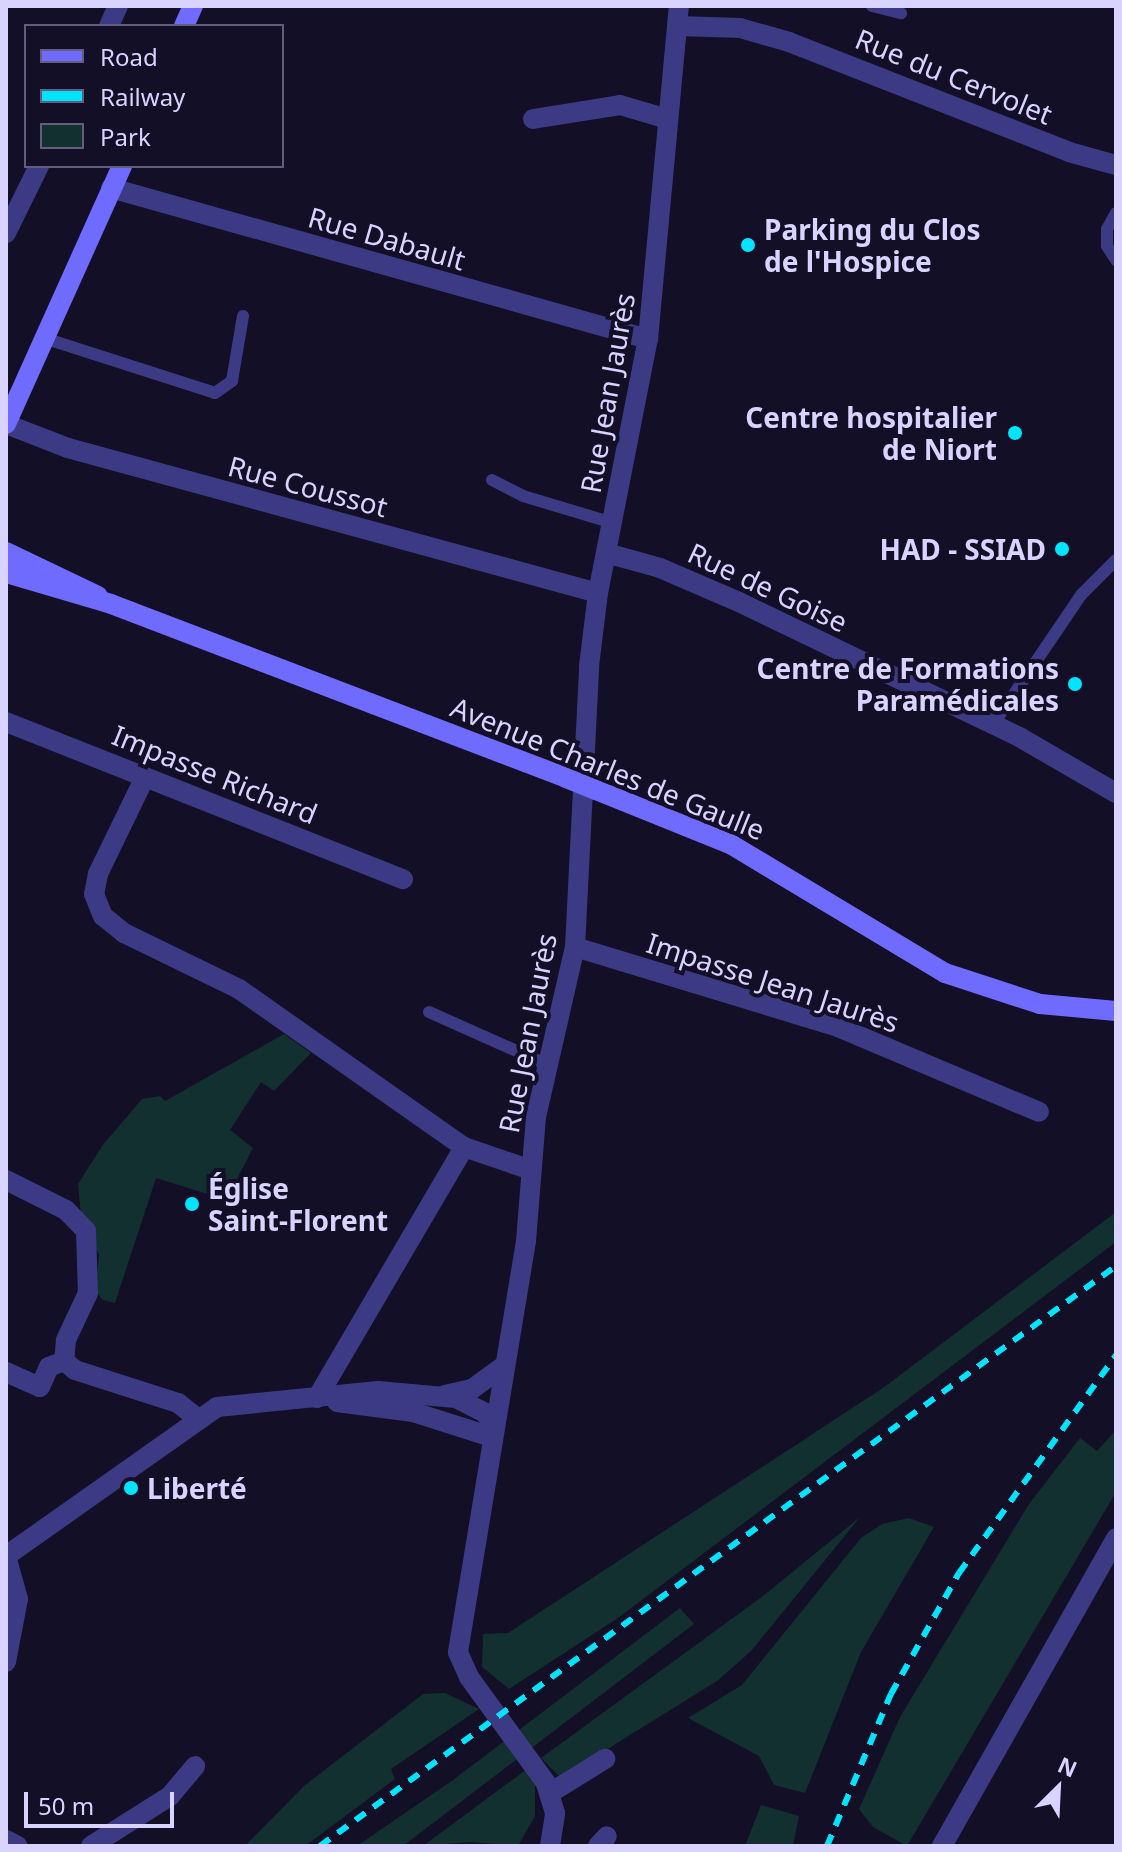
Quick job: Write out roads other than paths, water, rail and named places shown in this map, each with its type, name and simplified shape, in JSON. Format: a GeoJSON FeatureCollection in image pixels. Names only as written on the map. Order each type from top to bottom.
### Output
{"type":"FeatureCollection","features":[{"type":"Feature","properties":{"kind":"main road"},"geometry":{"type":"LineString","coordinates":[[6,424],[47,339],[121,168]]}},
{"type":"Feature","properties":{"kind":"main road","name":"Avenue Charles de Gaulle"},"geometry":{"type":"LineString","coordinates":[[6,552],[74,581],[111,604]]}},
{"type":"Feature","properties":{"kind":"main road","name":"Avenue Charles de Gaulle"},"geometry":{"type":"LineString","coordinates":[[6,573],[111,604],[566,778],[732,845],[945,973],[1040,1004],[1116,1011]]}},
{"type":"Feature","properties":{"kind":"street","name":"Rue Jean Jaurès"},"geometry":{"type":"LineString","coordinates":[[546,1842],[555,1813],[543,1775],[469,1677],[458,1652],[526,1241],[531,1170],[546,1064],[575,947],[582,762],[598,593],[648,339],[678,16]]}},
{"type":"Feature","properties":{"kind":"street","name":"Rue du Cervolet"},"geometry":{"type":"LineString","coordinates":[[678,16],[740,28],[789,42],[1069,152],[1116,165]]}},
{"type":"Feature","properties":{"kind":"street"},"geometry":{"type":"LineString","coordinates":[[533,119],[620,105],[668,119]]}},
{"type":"Feature","properties":{"kind":"street"},"geometry":{"type":"LineString","coordinates":[[6,233],[38,168]]}},
{"type":"Feature","properties":{"kind":"street","name":"Rue Dabault"},"geometry":{"type":"LineString","coordinates":[[111,188],[648,339]]}},
{"type":"Feature","properties":{"kind":"street","name":"Rue Coussot"},"geometry":{"type":"LineString","coordinates":[[6,424],[68,448],[598,593]]}},
{"type":"Feature","properties":{"kind":"street","name":"Rue de Goise"},"geometry":{"type":"LineString","coordinates":[[606,553],[660,568],[739,602],[993,725],[1116,793]]}},
{"type":"Feature","properties":{"kind":"street","name":"Impasse Richard"},"geometry":{"type":"LineString","coordinates":[[6,722],[403,879]]}},
{"type":"Feature","properties":{"kind":"street"},"geometry":{"type":"LineString","coordinates":[[145,777],[98,874],[94,894],[103,916],[124,933],[239,989],[293,1024],[374,1088],[464,1147],[531,1170]]}},
{"type":"Feature","properties":{"kind":"street","name":"Impasse Jean Jaurès"},"geometry":{"type":"LineString","coordinates":[[575,947],[838,1027],[1039,1112]]}},
{"type":"Feature","properties":{"kind":"street"},"geometry":{"type":"LineString","coordinates":[[317,1398],[464,1147]]}},
{"type":"Feature","properties":{"kind":"street"},"geometry":{"type":"LineString","coordinates":[[6,1180],[66,1210],[86,1231],[88,1293],[66,1340],[64,1361]]}},
{"type":"Feature","properties":{"kind":"street"},"geometry":{"type":"LineString","coordinates":[[64,1361],[75,1370],[178,1403],[197,1418]]}},
{"type":"Feature","properties":{"kind":"street"},"geometry":{"type":"LineString","coordinates":[[6,1372],[40,1387],[49,1367],[64,1361]]}},
{"type":"Feature","properties":{"kind":"street"},"geometry":{"type":"LineString","coordinates":[[440,1396],[472,1389],[505,1365]]}},
{"type":"Feature","properties":{"kind":"street"},"geometry":{"type":"LineString","coordinates":[[6,1662],[17,1625],[18,1599],[6,1556],[197,1418],[234,1403],[378,1391],[440,1396],[471,1404],[493,1431]]}},
{"type":"Feature","properties":{"kind":"street"},"geometry":{"type":"LineString","coordinates":[[317,1398],[413,1412],[493,1431]]}},
{"type":"Feature","properties":{"kind":"street"},"geometry":{"type":"LineString","coordinates":[[942,1846],[1116,1538]]}},
{"type":"Feature","properties":{"kind":"street"},"geometry":{"type":"LineString","coordinates":[[550,1793],[605,1759]]}},
{"type":"Feature","properties":{"kind":"street"},"geometry":{"type":"LineString","coordinates":[[91,1846],[170,1796],[195,1766]]}},
{"type":"Feature","properties":{"kind":"street"},"geometry":{"type":"LineString","coordinates":[[6,1840],[18,1846]]}},
{"type":"Feature","properties":{"kind":"lane"},"geometry":{"type":"LineString","coordinates":[[872,6],[901,13]]}},
{"type":"Feature","properties":{"kind":"lane"},"geometry":{"type":"LineString","coordinates":[[1116,213],[1107,229],[1107,246],[1116,260]]}},
{"type":"Feature","properties":{"kind":"lane"},"geometry":{"type":"LineString","coordinates":[[47,339],[215,393],[232,381],[243,316]]}},
{"type":"Feature","properties":{"kind":"lane"},"geometry":{"type":"LineString","coordinates":[[492,480],[523,496],[613,523]]}},
{"type":"Feature","properties":{"kind":"lane"},"geometry":{"type":"LineString","coordinates":[[993,725],[1081,595],[1116,560]]}},
{"type":"Feature","properties":{"kind":"lane"},"geometry":{"type":"LineString","coordinates":[[429,1012],[546,1064]]}},
{"type":"Feature","properties":{"kind":"railway"},"geometry":{"type":"LineString","coordinates":[[320,1846],[1116,1266]]}},
{"type":"Feature","properties":{"kind":"railway"},"geometry":{"type":"LineString","coordinates":[[827,1846],[891,1694],[959,1573],[1116,1355]]}},
{"type":"Feature","properties":{"kind":"place","name":"Parking du Clos de l'Hospice"},"geometry":{"type":"Point","coordinates":[748,245]}},
{"type":"Feature","properties":{"kind":"place","name":"Centre hospitalier de Niort"},"geometry":{"type":"Point","coordinates":[1015,433]}},
{"type":"Feature","properties":{"kind":"place","name":"HAD - SSIAD"},"geometry":{"type":"Point","coordinates":[1062,549]}},
{"type":"Feature","properties":{"kind":"place","name":"Centre de Formations Paramédicales"},"geometry":{"type":"Point","coordinates":[1075,684]}},
{"type":"Feature","properties":{"kind":"place","name":"Église Saint-Florent"},"geometry":{"type":"Point","coordinates":[192,1204]}},
{"type":"Feature","properties":{"kind":"place","name":"Liberté"},"geometry":{"type":"Point","coordinates":[131,1488]}}]}
